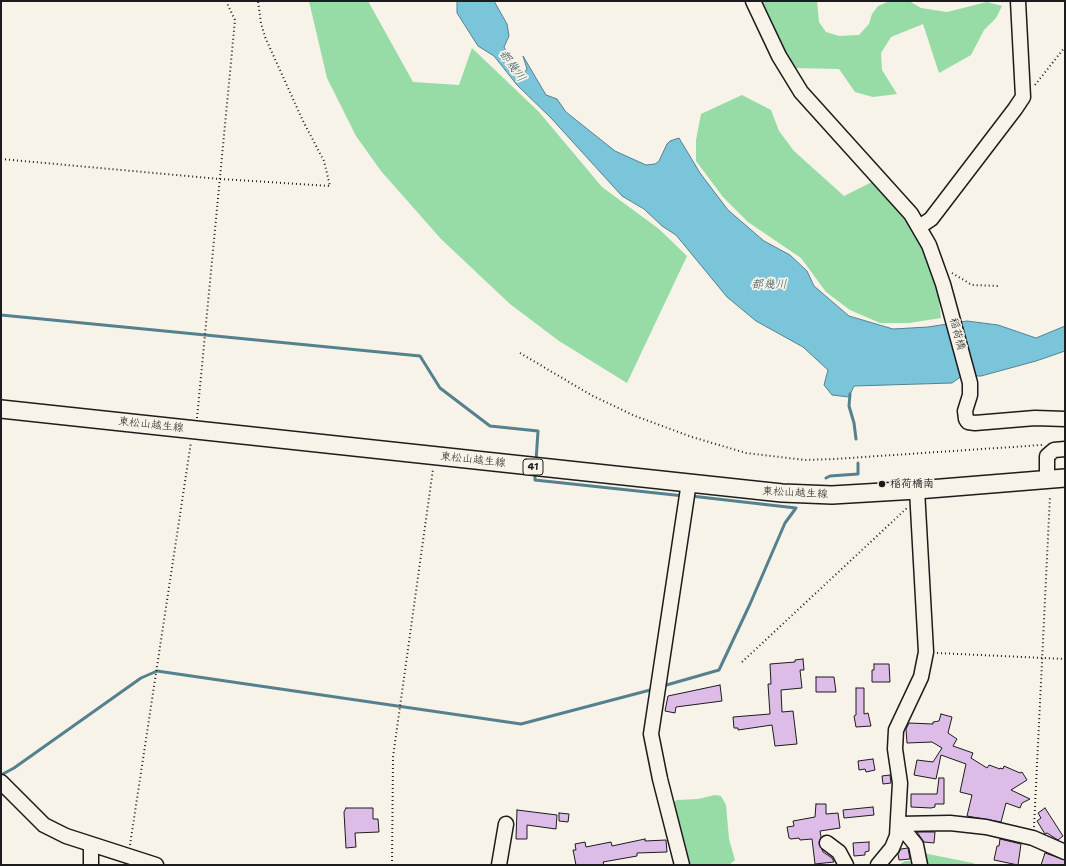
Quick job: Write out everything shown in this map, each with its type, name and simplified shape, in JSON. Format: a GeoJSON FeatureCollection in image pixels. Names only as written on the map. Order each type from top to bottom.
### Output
{"type":"FeatureCollection","features":[{"type":"Feature","properties":{"kind":"main road","name":"東松山越生線"},"geometry":{"type":"LineString","coordinates":[[1,409],[782,493],[917,497],[1065,478]]}},
{"type":"Feature","properties":{"kind":"street","name":"稲荷橋"},"geometry":{"type":"LineString","coordinates":[[753,1],[779,56],[801,92],[911,214],[919,227],[936,263],[943,284],[970,383],[970,396],[965,411],[968,422],[975,423],[1035,418],[1065,419]]}},
{"type":"Feature","properties":{"kind":"street"},"geometry":{"type":"LineString","coordinates":[[919,227],[931,219],[1015,109],[1022,97],[1018,1]]}},
{"type":"Feature","properties":{"kind":"street"},"geometry":{"type":"LineString","coordinates":[[1047,480],[1047,456],[1054,450],[1065,448]]}},
{"type":"Feature","properties":{"kind":"street"},"geometry":{"type":"LineString","coordinates":[[682,865],[660,779],[651,734],[690,482]]}},
{"type":"Feature","properties":{"kind":"street"},"geometry":{"type":"LineString","coordinates":[[878,865],[892,848],[897,836],[899,824],[900,783],[896,749],[896,730],[921,677],[926,652],[917,497]]}},
{"type":"Feature","properties":{"kind":"street"},"geometry":{"type":"LineString","coordinates":[[1,782],[44,825],[66,836],[91,845],[156,865]]}},
{"type":"Feature","properties":{"kind":"street"},"geometry":{"type":"LineString","coordinates":[[899,824],[950,823],[986,826],[1032,838],[1065,852]]}},
{"type":"Feature","properties":{"kind":"street"},"geometry":{"type":"LineString","coordinates":[[499,865],[506,824]]}},
{"type":"Feature","properties":{"kind":"street"},"geometry":{"type":"LineString","coordinates":[[899,824],[916,845],[920,865]]}},
{"type":"Feature","properties":{"kind":"street"},"geometry":{"type":"LineString","coordinates":[[827,842],[839,852],[846,865]]}},
{"type":"Feature","properties":{"kind":"street"},"geometry":{"type":"LineString","coordinates":[[91,845],[91,865]]}},
{"type":"Feature","properties":{"kind":"path"},"geometry":{"type":"LineString","coordinates":[[128,856],[192,438],[198,411],[234,20],[226,1]]}},
{"type":"Feature","properties":{"kind":"path"},"geometry":{"type":"LineString","coordinates":[[1,159],[220,179],[330,186],[324,161],[303,121],[265,37],[261,23],[258,1]]}},
{"type":"Feature","properties":{"kind":"path"},"geometry":{"type":"LineString","coordinates":[[1022,97],[1027,94],[1065,47]]}},
{"type":"Feature","properties":{"kind":"path"},"geometry":{"type":"LineString","coordinates":[[936,263],[972,285],[998,286]]}},
{"type":"Feature","properties":{"kind":"path"},"geometry":{"type":"LineString","coordinates":[[520,353],[592,395],[635,416],[692,437],[746,452],[805,460],[1050,444]]}},
{"type":"Feature","properties":{"kind":"path"},"geometry":{"type":"LineString","coordinates":[[392,865],[393,757],[435,456]]}},
{"type":"Feature","properties":{"kind":"path"},"geometry":{"type":"LineString","coordinates":[[1032,838],[1043,658],[1050,496]]}},
{"type":"Feature","properties":{"kind":"path"},"geometry":{"type":"LineString","coordinates":[[742,662],[917,497]]}},
{"type":"Feature","properties":{"kind":"path"},"geometry":{"type":"LineString","coordinates":[[926,652],[1065,659]]}},
{"type":"Feature","properties":{"kind":"green space"},"geometry":{"type":"Polygon","coordinates":[[[309,1],[368,1],[413,82],[459,85],[472,48],[539,112],[602,187],[659,229],[687,256],[627,383],[559,341],[510,304],[441,239],[381,171],[356,136],[327,78],[309,1]]]}},
{"type":"Feature","properties":{"kind":"green space"},"geometry":{"type":"Polygon","coordinates":[[[760,1],[817,1],[819,22],[826,32],[839,36],[859,35],[869,24],[872,14],[878,6],[890,1],[909,1],[921,8],[947,12],[987,2],[1002,6],[996,18],[984,30],[971,55],[939,73],[923,24],[891,37],[881,53],[882,70],[897,94],[873,97],[855,92],[839,69],[795,68],[780,46],[760,1]]]}},
{"type":"Feature","properties":{"kind":"green space"},"geometry":{"type":"Polygon","coordinates":[[[742,95],[771,110],[779,131],[794,151],[844,196],[872,182],[902,213],[927,251],[937,282],[941,318],[909,323],[880,323],[850,310],[826,292],[801,258],[748,222],[723,197],[696,161],[696,140],[701,114],[742,95]]]}},
{"type":"Feature","properties":{"kind":"green space"},"geometry":{"type":"Polygon","coordinates":[[[715,795],[721,796],[726,805],[729,839],[735,860],[729,865],[684,865],[671,804],[677,800],[698,799],[715,795]]]}},
{"type":"Feature","properties":{"kind":"green space"},"geometry":{"type":"Polygon","coordinates":[[[923,853],[977,865],[899,865],[905,861],[913,861],[923,853]]]}},
{"type":"Feature","properties":{"kind":"water","name":"都幾川"},"geometry":{"type":"Polygon","coordinates":[[[457,1],[494,1],[507,24],[509,36],[504,47],[514,66],[524,73],[527,69],[523,56],[546,95],[557,99],[566,112],[615,151],[646,165],[655,164],[659,161],[667,144],[670,141],[679,138],[700,173],[728,210],[764,241],[790,255],[807,271],[814,286],[849,316],[893,329],[928,327],[967,321],[998,325],[1036,338],[1065,326],[1065,351],[1036,361],[981,376],[962,376],[952,383],[854,386],[849,397],[832,395],[824,385],[828,370],[803,347],[756,321],[727,297],[676,235],[662,226],[644,209],[622,196],[551,118],[517,85],[494,56],[478,46],[457,13],[457,1]]]}},
{"type":"Feature","properties":{"kind":"building"},"geometry":{"type":"Polygon","coordinates":[[[803,659],[804,670],[800,670],[802,688],[781,690],[782,712],[793,711],[797,744],[775,746],[772,725],[738,730],[738,728],[734,728],[733,717],[770,714],[768,684],[771,684],[770,664],[795,662],[795,660],[803,659]]]}},
{"type":"Feature","properties":{"kind":"building"},"geometry":{"type":"Polygon","coordinates":[[[874,664],[889,664],[890,682],[872,682],[872,670],[874,670],[874,664]]]}},
{"type":"Feature","properties":{"kind":"building"},"geometry":{"type":"Polygon","coordinates":[[[816,677],[834,677],[836,692],[816,692],[816,677]]]}},
{"type":"Feature","properties":{"kind":"building"},"geometry":{"type":"Polygon","coordinates":[[[720,685],[722,701],[676,707],[675,713],[665,711],[668,696],[720,685]]]}},
{"type":"Feature","properties":{"kind":"building"},"geometry":{"type":"Polygon","coordinates":[[[856,688],[864,688],[864,714],[868,713],[871,726],[856,727],[854,716],[856,715],[856,688]]]}},
{"type":"Feature","properties":{"kind":"building"},"geometry":{"type":"Polygon","coordinates":[[[941,714],[952,717],[948,733],[957,739],[953,746],[973,753],[971,758],[987,768],[989,765],[1003,769],[1004,766],[1020,773],[1022,772],[1027,780],[1011,790],[1030,799],[1022,803],[1020,808],[1006,803],[1001,822],[967,816],[972,795],[960,792],[966,764],[941,755],[936,779],[914,775],[917,760],[933,762],[942,748],[932,742],[907,743],[906,729],[909,723],[933,724],[933,722],[939,721],[941,714]]]}},
{"type":"Feature","properties":{"kind":"building"},"geometry":{"type":"Polygon","coordinates":[[[873,759],[875,770],[866,772],[865,769],[859,770],[858,761],[873,759]]]}},
{"type":"Feature","properties":{"kind":"building"},"geometry":{"type":"Polygon","coordinates":[[[890,775],[891,783],[883,784],[882,776],[890,775]]]}},
{"type":"Feature","properties":{"kind":"building"},"geometry":{"type":"Polygon","coordinates":[[[939,778],[944,778],[944,804],[935,804],[935,807],[931,808],[911,807],[911,794],[937,794],[939,778]]]}},
{"type":"Feature","properties":{"kind":"building"},"geometry":{"type":"Polygon","coordinates":[[[816,804],[826,804],[826,814],[838,813],[840,828],[820,831],[821,837],[819,842],[823,852],[832,858],[834,862],[815,864],[812,839],[800,840],[799,838],[789,838],[787,827],[794,826],[793,821],[815,817],[816,804]]]}},
{"type":"Feature","properties":{"kind":"building"},"geometry":{"type":"Polygon","coordinates":[[[873,807],[874,815],[844,818],[843,810],[873,807]]]}},
{"type":"Feature","properties":{"kind":"building"},"geometry":{"type":"Polygon","coordinates":[[[346,808],[373,808],[373,819],[378,819],[379,832],[355,833],[356,847],[346,848],[344,812],[346,808]]]}},
{"type":"Feature","properties":{"kind":"building"},"geometry":{"type":"Polygon","coordinates":[[[1045,808],[1063,836],[1058,840],[1047,833],[1045,834],[1037,821],[1041,818],[1038,813],[1045,808]]]}},
{"type":"Feature","properties":{"kind":"building"},"geometry":{"type":"Polygon","coordinates":[[[517,810],[557,815],[556,829],[527,825],[527,839],[516,839],[517,810]]]}},
{"type":"Feature","properties":{"kind":"building"},"geometry":{"type":"Polygon","coordinates":[[[559,813],[569,814],[568,822],[559,821],[559,813]]]}},
{"type":"Feature","properties":{"kind":"building"},"geometry":{"type":"Polygon","coordinates":[[[917,832],[935,832],[934,843],[924,842],[917,832]]]}},
{"type":"Feature","properties":{"kind":"building"},"geometry":{"type":"Polygon","coordinates":[[[645,839],[645,841],[666,840],[667,852],[637,853],[637,856],[603,862],[604,865],[576,865],[573,850],[576,850],[575,844],[585,842],[586,847],[611,842],[612,846],[645,839]]]}},
{"type":"Feature","properties":{"kind":"building"},"geometry":{"type":"Polygon","coordinates":[[[1000,839],[1021,844],[1018,865],[994,860],[1000,839]]]}},
{"type":"Feature","properties":{"kind":"building"},"geometry":{"type":"Polygon","coordinates":[[[869,842],[869,851],[865,852],[865,855],[854,856],[853,843],[869,842]]]}},
{"type":"Feature","properties":{"kind":"building"},"geometry":{"type":"Polygon","coordinates":[[[908,848],[910,859],[899,860],[898,854],[901,849],[908,848]]]}},
{"type":"Feature","properties":{"kind":"building"},"geometry":{"type":"Polygon","coordinates":[[[1045,853],[1065,860],[1065,865],[1041,865],[1045,853]]]}},
{"type":"Feature","properties":{"kind":"waterway"},"geometry":{"type":"LineString","coordinates":[[1,315],[420,356],[440,388],[490,426],[538,431],[536,461]]}},
{"type":"Feature","properties":{"kind":"waterway"},"geometry":{"type":"LineString","coordinates":[[850,394],[849,406],[854,423],[856,439]]}},
{"type":"Feature","properties":{"kind":"waterway"},"geometry":{"type":"LineString","coordinates":[[826,478],[830,476],[858,474],[858,463]]}},
{"type":"Feature","properties":{"kind":"waterway"},"geometry":{"type":"LineString","coordinates":[[535,471],[535,480],[684,496]]}},
{"type":"Feature","properties":{"kind":"waterway"},"geometry":{"type":"LineString","coordinates":[[691,496],[796,508]]}},
{"type":"Feature","properties":{"kind":"waterway"},"geometry":{"type":"LineString","coordinates":[[663,686],[719,670],[750,604],[785,523],[796,508]]}},
{"type":"Feature","properties":{"kind":"waterway"},"geometry":{"type":"LineString","coordinates":[[1,775],[14,768],[141,678],[157,671],[521,724],[654,689]]}},
{"type":"Feature","properties":{"kind":"place","name":"稲荷橋南"},"geometry":{"type":"Point","coordinates":[882,484]}}]}
